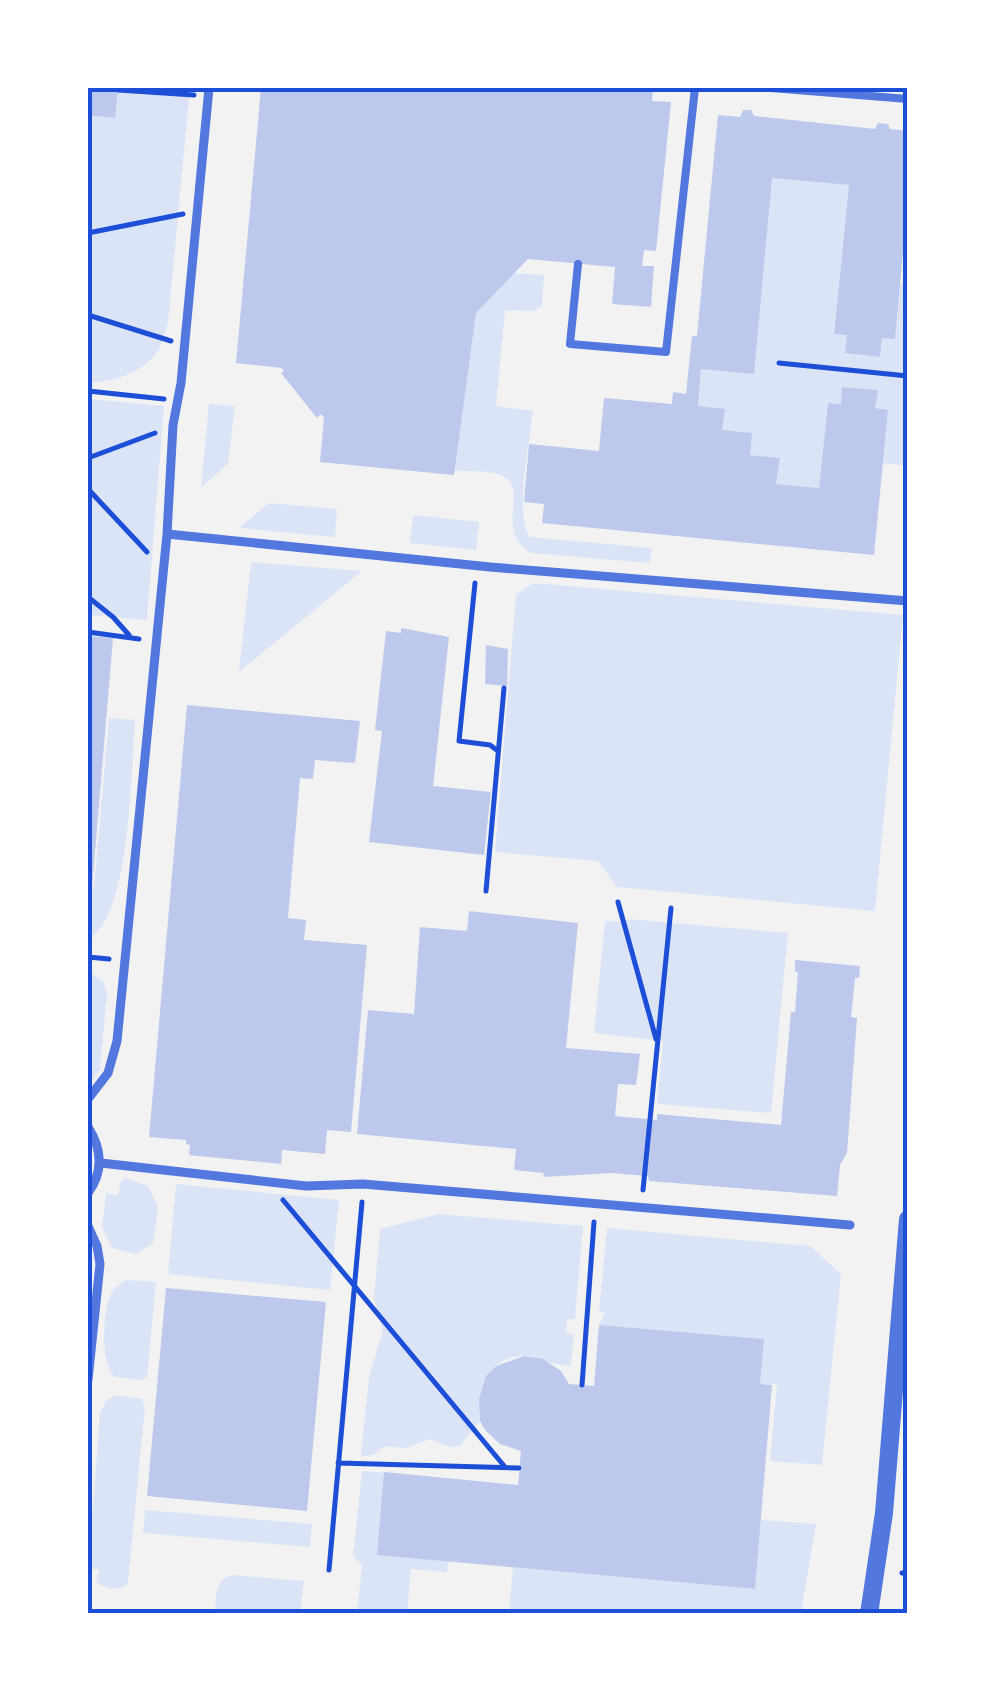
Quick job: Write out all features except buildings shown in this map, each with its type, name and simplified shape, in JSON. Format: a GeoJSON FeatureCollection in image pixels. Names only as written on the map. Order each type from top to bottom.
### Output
{"type":"FeatureCollection","features":[{"type":"Feature","properties":{"kind":"street"},"geometry":{"type":"LineString","coordinates":[[88,1099],[108,1074],[117,1040],[164,568],[173,425],[181,383],[208,92]]}},
{"type":"Feature","properties":{"kind":"street"},"geometry":{"type":"LineString","coordinates":[[167,534],[476,565],[908,601]]}},
{"type":"Feature","properties":{"kind":"street"},"geometry":{"type":"LineString","coordinates":[[88,1127],[98,1145],[101,1163],[88,1193]]}},
{"type":"Feature","properties":{"kind":"street"},"geometry":{"type":"LineString","coordinates":[[101,1163],[306,1186],[363,1184],[850,1225]]}},
{"type":"Feature","properties":{"kind":"street"},"geometry":{"type":"LineString","coordinates":[[869,1614],[884,1513],[908,1219]]}},
{"type":"Feature","properties":{"kind":"street"},"geometry":{"type":"LineString","coordinates":[[88,1226],[100,1264],[88,1380]]}},
{"type":"Feature","properties":{"kind":"lane"},"geometry":{"type":"LineString","coordinates":[[578,264],[570,344],[666,352],[695,88]]}},
{"type":"Feature","properties":{"kind":"lane"},"geometry":{"type":"LineString","coordinates":[[771,88],[908,99]]}},
{"type":"Feature","properties":{"kind":"path"},"geometry":{"type":"LineString","coordinates":[[118,90],[208,92]]}},
{"type":"Feature","properties":{"kind":"path"},"geometry":{"type":"LineString","coordinates":[[88,233],[197,211]]}},
{"type":"Feature","properties":{"kind":"path"},"geometry":{"type":"LineString","coordinates":[[88,315],[184,345]]}},
{"type":"Feature","properties":{"kind":"path"},"geometry":{"type":"LineString","coordinates":[[780,362],[908,376]]}},
{"type":"Feature","properties":{"kind":"path"},"geometry":{"type":"LineString","coordinates":[[88,391],[176,400]]}},
{"type":"Feature","properties":{"kind":"path"},"geometry":{"type":"LineString","coordinates":[[88,458],[173,425]]}},
{"type":"Feature","properties":{"kind":"path"},"geometry":{"type":"LineString","coordinates":[[88,489],[164,568]]}},
{"type":"Feature","properties":{"kind":"path"},"geometry":{"type":"LineString","coordinates":[[476,565],[459,741],[498,751]]}},
{"type":"Feature","properties":{"kind":"path"},"geometry":{"type":"LineString","coordinates":[[88,597],[132,638]]}},
{"type":"Feature","properties":{"kind":"path"},"geometry":{"type":"LineString","coordinates":[[88,632],[156,641]]}},
{"type":"Feature","properties":{"kind":"path"},"geometry":{"type":"LineString","coordinates":[[486,890],[504,688]]}},
{"type":"Feature","properties":{"kind":"path"},"geometry":{"type":"LineString","coordinates":[[618,902],[658,1045]]}},
{"type":"Feature","properties":{"kind":"path"},"geometry":{"type":"LineString","coordinates":[[641,1208],[671,908]]}},
{"type":"Feature","properties":{"kind":"path"},"geometry":{"type":"LineString","coordinates":[[268,1182],[505,1467]]}},
{"type":"Feature","properties":{"kind":"path"},"geometry":{"type":"LineString","coordinates":[[329,1570],[363,1184]]}},
{"type":"Feature","properties":{"kind":"path"},"geometry":{"type":"LineString","coordinates":[[582,1385],[596,1204]]}},
{"type":"Feature","properties":{"kind":"path"},"geometry":{"type":"LineString","coordinates":[[338,1463],[519,1468]]}},
{"type":"Feature","properties":{"kind":"shaded area"},"geometry":{"type":"Polygon","coordinates":[[[88,88],[190,88],[168,323],[163,339],[154,355],[138,369],[97,382],[88,382],[88,88]]]}},
{"type":"Feature","properties":{"kind":"shaded area"},"geometry":{"type":"Polygon","coordinates":[[[772,178],[849,185],[834,333],[847,335],[845,353],[880,357],[882,338],[895,339],[900,283],[907,284],[907,466],[883,463],[888,410],[875,408],[877,390],[843,387],[841,404],[828,403],[819,488],[776,484],[780,458],[750,455],[698,406],[701,369],[772,178]]]}},
{"type":"Feature","properties":{"kind":"shaded area"},"geometry":{"type":"Polygon","coordinates":[[[514,273],[544,275],[542,306],[533,311],[505,310],[496,406],[533,411],[523,496],[525,527],[530,537],[652,548],[650,563],[531,553],[514,534],[510,482],[498,474],[454,470],[476,313],[514,273]]]}},
{"type":"Feature","properties":{"kind":"shaded area"},"geometry":{"type":"Polygon","coordinates":[[[88,399],[164,406],[147,620],[88,615],[88,399]]]}},
{"type":"Feature","properties":{"kind":"shaded area"},"geometry":{"type":"Polygon","coordinates":[[[209,404],[235,406],[228,464],[201,488],[209,404]]]}},
{"type":"Feature","properties":{"kind":"shaded area"},"geometry":{"type":"Polygon","coordinates":[[[269,503],[337,509],[335,537],[239,528],[269,503]]]}},
{"type":"Feature","properties":{"kind":"shaded area"},"geometry":{"type":"Polygon","coordinates":[[[413,515],[479,522],[476,550],[410,543],[413,515]]]}},
{"type":"Feature","properties":{"kind":"shaded area"},"geometry":{"type":"Polygon","coordinates":[[[251,562],[362,571],[239,672],[251,562]]]}},
{"type":"Feature","properties":{"kind":"shaded area"},"geometry":{"type":"Polygon","coordinates":[[[533,583],[903,615],[875,911],[617,887],[598,861],[495,852],[516,595],[533,583]]]}},
{"type":"Feature","properties":{"kind":"shaded area"},"geometry":{"type":"Polygon","coordinates":[[[109,718],[135,720],[130,805],[113,903],[102,926],[88,939],[88,888],[94,887],[109,718]]]}},
{"type":"Feature","properties":{"kind":"shaded area"},"geometry":{"type":"Polygon","coordinates":[[[629,919],[788,933],[771,1113],[657,1104],[663,1041],[594,1033],[605,921],[629,919]]]}},
{"type":"Feature","properties":{"kind":"shaded area"},"geometry":{"type":"Polygon","coordinates":[[[88,971],[103,981],[107,993],[100,1070],[88,1085],[88,971]]]}},
{"type":"Feature","properties":{"kind":"shaded area"},"geometry":{"type":"Polygon","coordinates":[[[126,1178],[148,1186],[158,1207],[153,1243],[136,1254],[112,1248],[102,1227],[106,1193],[118,1196],[121,1181],[126,1178]]]}},
{"type":"Feature","properties":{"kind":"shaded area"},"geometry":{"type":"Polygon","coordinates":[[[176,1184],[339,1200],[330,1290],[168,1274],[176,1184]]]}},
{"type":"Feature","properties":{"kind":"shaded area"},"geometry":{"type":"Polygon","coordinates":[[[439,1214],[583,1226],[575,1319],[567,1319],[566,1333],[574,1334],[571,1366],[511,1357],[487,1378],[480,1421],[460,1446],[449,1447],[430,1439],[406,1448],[385,1446],[373,1455],[361,1456],[369,1377],[383,1330],[374,1299],[380,1229],[439,1214]]]}},
{"type":"Feature","properties":{"kind":"shaded area"},"geometry":{"type":"Polygon","coordinates":[[[607,1228],[810,1246],[841,1274],[822,1465],[770,1461],[777,1384],[760,1384],[763,1339],[599,1325],[605,1313],[599,1312],[607,1228]]]}},
{"type":"Feature","properties":{"kind":"shaded area"},"geometry":{"type":"Polygon","coordinates":[[[127,1280],[156,1282],[147,1377],[141,1380],[114,1377],[105,1350],[107,1305],[115,1288],[127,1280]]]}},
{"type":"Feature","properties":{"kind":"shaded area"},"geometry":{"type":"Polygon","coordinates":[[[114,1395],[142,1399],[145,1407],[128,1582],[124,1587],[111,1589],[96,1583],[99,1570],[88,1568],[100,1414],[114,1395]]]}},
{"type":"Feature","properties":{"kind":"shaded area"},"geometry":{"type":"Polygon","coordinates":[[[362,1471],[389,1473],[449,1557],[447,1572],[411,1569],[407,1613],[357,1613],[362,1565],[353,1556],[362,1471]]]}},
{"type":"Feature","properties":{"kind":"shaded area"},"geometry":{"type":"Polygon","coordinates":[[[145,1510],[312,1524],[310,1547],[143,1533],[145,1510]]]}},
{"type":"Feature","properties":{"kind":"shaded area"},"geometry":{"type":"Polygon","coordinates":[[[761,1520],[816,1524],[801,1613],[509,1614],[513,1567],[754,1589],[761,1520]]]}},
{"type":"Feature","properties":{"kind":"shaded area"},"geometry":{"type":"Polygon","coordinates":[[[233,1575],[304,1581],[300,1613],[215,1613],[219,1585],[233,1575]]]}}]}
